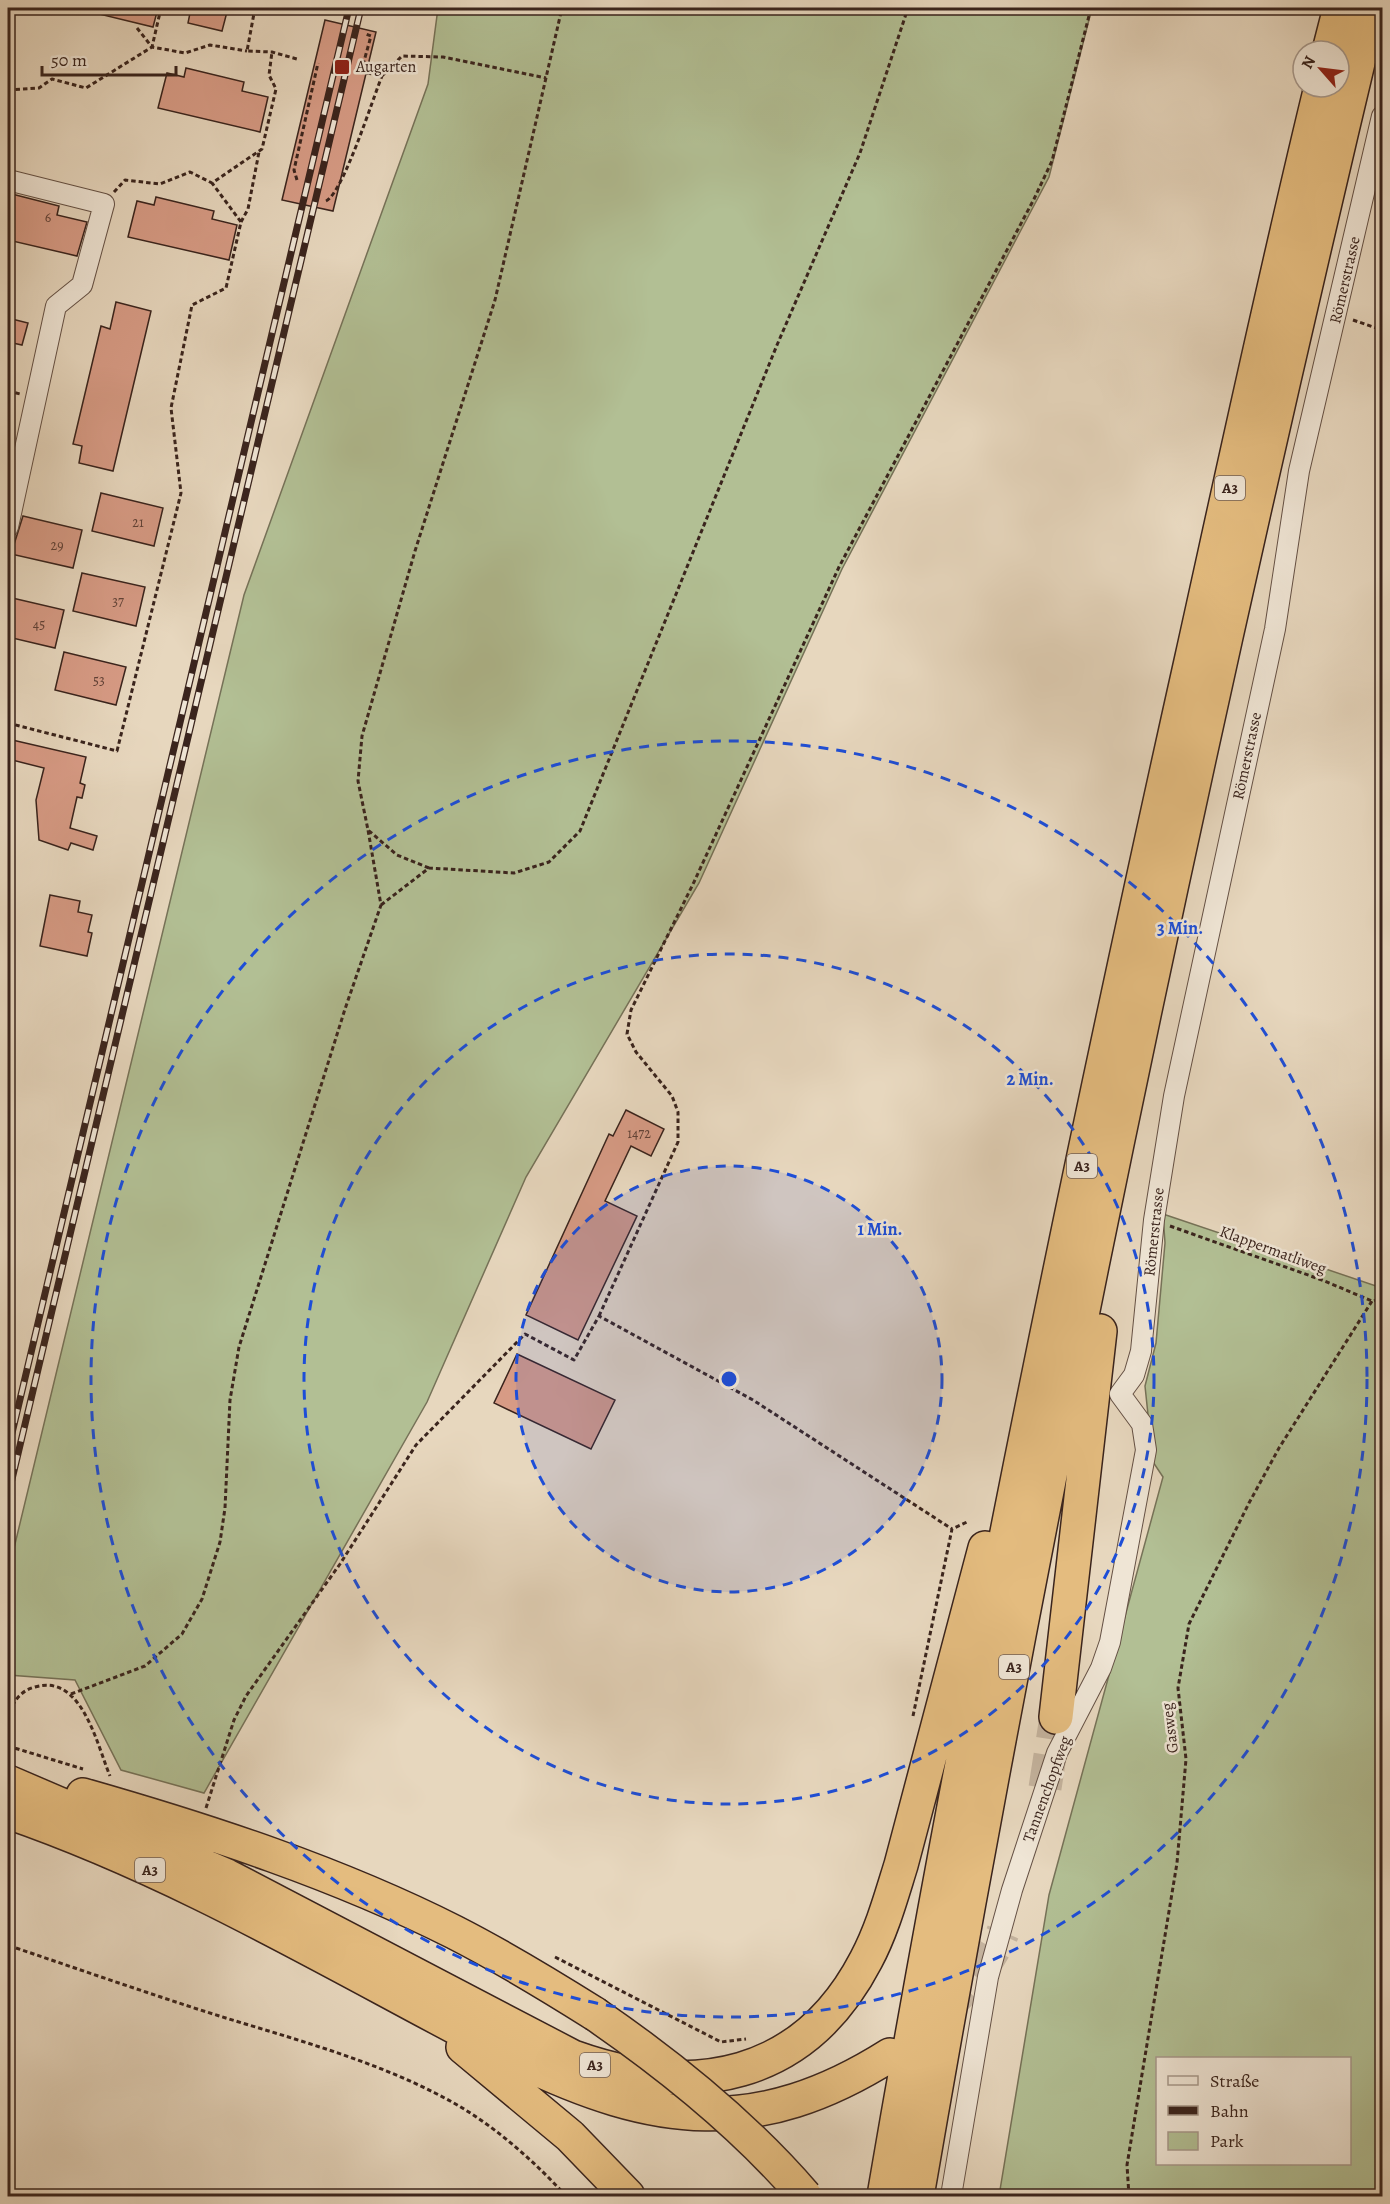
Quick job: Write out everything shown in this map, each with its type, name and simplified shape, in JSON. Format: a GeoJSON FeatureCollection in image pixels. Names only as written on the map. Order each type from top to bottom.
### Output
{"type":"FeatureCollection","features":[{"type":"Feature","properties":{"kind":"highway"},"geometry":{"type":"LineString","coordinates":[[1332,39],[1340,8]]}},
{"type":"Feature","properties":{"kind":"highway","name":"A3"},"geometry":{"type":"LineString","coordinates":[[917,2196],[1002,1725],[1119,1139],[1199,757],[1371,8]]}},
{"type":"Feature","properties":{"kind":"highway","name":"A3"},"geometry":{"type":"LineString","coordinates":[[884,2196],[956,1800],[1057,1289],[1140,888],[1318,99]]}},
{"type":"Feature","properties":{"kind":"highway","name":"A3"},"geometry":{"type":"LineString","coordinates":[[1056,1717],[1102,1316],[1119,1139]]}},
{"type":"Feature","properties":{"kind":"highway","name":"A3"},"geometry":{"type":"LineString","coordinates":[[8,1782],[227,1876],[573,2057],[638,2076],[678,2079],[726,2074],[764,2061],[799,2040],[826,2018],[856,1978],[877,1937],[901,1865],[959,1641],[1057,1289]]}},
{"type":"Feature","properties":{"kind":"highway","name":"A3"},"geometry":{"type":"LineString","coordinates":[[8,1773],[151,1814],[249,1847],[368,1893],[488,1950],[596,2014],[655,2056],[745,2132],[805,2196]]}},
{"type":"Feature","properties":{"kind":"highway","name":"A3"},"geometry":{"type":"LineString","coordinates":[[8,1812],[108,1851],[216,1900],[410,2004],[567,2083],[615,2101],[670,2112],[737,2114],[786,2104],[828,2090],[890,2055]]}},
{"type":"Feature","properties":{"kind":"highway","name":"A3"},"geometry":{"type":"LineString","coordinates":[[410,2004],[547,2115],[628,2196]]}},
{"type":"Feature","properties":{"kind":"street","name":"Römerstrasse"},"geometry":{"type":"LineString","coordinates":[[1120,1394],[1134,1375],[1142,1351],[1154,1221],[1174,1096],[1275,628],[1299,471],[1338,315],[1383,116]]}},
{"type":"Feature","properties":{"kind":"street"},"geometry":{"type":"LineString","coordinates":[[8,180],[104,204],[82,285],[56,306],[8,527]]}},
{"type":"Feature","properties":{"kind":"street","name":"Tannenchopfweg"},"geometry":{"type":"LineString","coordinates":[[951,2196],[988,1977],[1012,1890],[1057,1754],[1101,1668],[1110,1642],[1146,1450],[1142,1424],[1120,1394]]}},
{"type":"Feature","properties":{"kind":"path"},"geometry":{"type":"LineString","coordinates":[[8,90],[39,87],[52,80],[86,88],[152,46],[161,8]]}},
{"type":"Feature","properties":{"kind":"path"},"geometry":{"type":"LineString","coordinates":[[247,51],[255,8]]}},
{"type":"Feature","properties":{"kind":"path"},"geometry":{"type":"LineString","coordinates":[[71,1694],[145,1666],[182,1634],[202,1599],[220,1542],[225,1508],[230,1401],[239,1347],[345,1009],[381,905],[358,781],[362,736],[415,551],[495,300],[562,8]]}},
{"type":"Feature","properties":{"kind":"path"},"geometry":{"type":"LineString","coordinates":[[368,830],[397,855],[429,868],[514,873],[549,862],[580,831],[777,345],[860,153],[908,8]]}},
{"type":"Feature","properties":{"kind":"path"},"geometry":{"type":"LineString","coordinates":[[216,1812],[205,1808],[234,1720],[246,1696],[340,1564],[416,1445],[525,1334],[574,1360],[599,1316],[678,1142],[678,1112],[672,1096],[636,1052],[627,1034],[631,1010],[699,871],[839,567],[1047,171],[1090,8]]}},
{"type":"Feature","properties":{"kind":"path"},"geometry":{"type":"LineString","coordinates":[[137,27],[152,46],[185,52],[210,45],[247,51],[272,52],[297,59]]}},
{"type":"Feature","properties":{"kind":"path"},"geometry":{"type":"LineString","coordinates":[[361,72],[371,36],[366,34]]}},
{"type":"Feature","properties":{"kind":"path"},"geometry":{"type":"LineString","coordinates":[[212,183],[262,149],[276,89],[270,75],[272,52]]}},
{"type":"Feature","properties":{"kind":"path"},"geometry":{"type":"LineString","coordinates":[[326,201],[333,198],[345,174],[382,76],[402,56],[442,57],[546,78]]}},
{"type":"Feature","properties":{"kind":"path"},"geometry":{"type":"LineString","coordinates":[[297,180],[294,171],[318,63]]}},
{"type":"Feature","properties":{"kind":"path"},"geometry":{"type":"LineString","coordinates":[[367,73],[382,76]]}},
{"type":"Feature","properties":{"kind":"path"},"geometry":{"type":"LineString","coordinates":[[8,723],[117,751],[181,493],[171,408],[192,305],[226,288],[241,222],[248,209],[259,152]]}},
{"type":"Feature","properties":{"kind":"path"},"geometry":{"type":"LineString","coordinates":[[104,204],[125,180],[160,184],[190,172],[212,183],[241,222]]}},
{"type":"Feature","properties":{"kind":"path"},"geometry":{"type":"LineString","coordinates":[[1338,315],[1383,330]]}},
{"type":"Feature","properties":{"kind":"path"},"geometry":{"type":"LineString","coordinates":[[381,905],[429,868]]}},
{"type":"Feature","properties":{"kind":"path","name":"Klappermatliweg"},"geometry":{"type":"LineString","coordinates":[[1154,1221],[1372,1301]]}},
{"type":"Feature","properties":{"kind":"path"},"geometry":{"type":"LineString","coordinates":[[1372,1301],[1383,1299]]}},
{"type":"Feature","properties":{"kind":"path","name":"Gasweg"},"geometry":{"type":"LineString","coordinates":[[1129,2196],[1127,2165],[1177,1863],[1186,1759],[1178,1688],[1189,1624],[1248,1503],[1279,1448],[1372,1301]]}},
{"type":"Feature","properties":{"kind":"path"},"geometry":{"type":"LineString","coordinates":[[599,1316],[753,1400],[952,1529]]}},
{"type":"Feature","properties":{"kind":"path"},"geometry":{"type":"LineString","coordinates":[[952,1529],[967,1522]]}},
{"type":"Feature","properties":{"kind":"path"},"geometry":{"type":"LineString","coordinates":[[910,1727],[952,1529]]}},
{"type":"Feature","properties":{"kind":"path"},"geometry":{"type":"LineString","coordinates":[[8,1720],[18,1696],[32,1687],[49,1684],[71,1694],[81,1707],[111,1777],[100,1774]]}},
{"type":"Feature","properties":{"kind":"path"},"geometry":{"type":"LineString","coordinates":[[8,1746],[89,1771]]}},
{"type":"Feature","properties":{"kind":"path"},"geometry":{"type":"LineString","coordinates":[[16,1948],[354,2058],[418,2085],[460,2107],[500,2136],[543,2171],[566,2196]]}},
{"type":"Feature","properties":{"kind":"path"},"geometry":{"type":"LineString","coordinates":[[546,1953],[721,2042],[751,2038]]}},
{"type":"Feature","properties":{"kind":"green space"},"geometry":{"type":"Polygon","coordinates":[[[438,8],[1092,8],[1049,177],[842,569],[699,883],[526,1177],[427,1402],[204,1793],[121,1770],[75,1680],[8,1675],[8,1573],[244,595],[428,84],[438,8]]]}},
{"type":"Feature","properties":{"kind":"green space"},"geometry":{"type":"Polygon","coordinates":[[[1163,1214],[1382,1288],[1382,2196],[999,2196],[1049,1895],[1163,1477],[1153,1462],[1145,1386],[1156,1343],[1165,1243],[1163,1214]]]}},
{"type":"Feature","properties":{"kind":"building"},"geometry":{"type":"Polygon","coordinates":[[[95,8],[158,8],[153,27],[95,13],[95,8]]]}},
{"type":"Feature","properties":{"kind":"building"},"geometry":{"type":"Polygon","coordinates":[[[191,8],[228,8],[222,31],[188,23],[191,8]]]}},
{"type":"Feature","properties":{"kind":"building"},"geometry":{"type":"Polygon","coordinates":[[[325,20],[376,32],[333,211],[282,200],[325,20]]]}},
{"type":"Feature","properties":{"kind":"building"},"geometry":{"type":"Polygon","coordinates":[[[186,68],[244,82],[242,91],[268,97],[260,132],[158,108],[167,73],[184,77],[186,68]]]}},
{"type":"Feature","properties":{"kind":"building"},"geometry":{"type":"Polygon","coordinates":[[[8,193],[59,206],[57,215],[87,222],[77,256],[8,240],[8,193]]]}},
{"type":"Feature","properties":{"kind":"building"},"geometry":{"type":"Polygon","coordinates":[[[156,197],[214,211],[212,219],[237,225],[229,260],[128,237],[137,201],[154,205],[156,197]]]}},
{"type":"Feature","properties":{"kind":"building"},"geometry":{"type":"Polygon","coordinates":[[[116,302],[151,311],[113,471],[79,463],[82,446],[73,444],[101,326],[110,329],[116,302]]]}},
{"type":"Feature","properties":{"kind":"building"},"geometry":{"type":"Polygon","coordinates":[[[8,318],[28,323],[22,345],[8,342],[8,318]]]}},
{"type":"Feature","properties":{"kind":"building"},"geometry":{"type":"Polygon","coordinates":[[[101,493],[163,508],[154,546],[92,531],[101,493]]]}},
{"type":"Feature","properties":{"kind":"building"},"geometry":{"type":"Polygon","coordinates":[[[23,516],[82,530],[73,568],[11,554],[23,516]]]}},
{"type":"Feature","properties":{"kind":"building"},"geometry":{"type":"Polygon","coordinates":[[[82,573],[145,587],[136,626],[73,611],[82,573]]]}},
{"type":"Feature","properties":{"kind":"building"},"geometry":{"type":"Polygon","coordinates":[[[8,597],[64,610],[55,648],[8,637],[8,597]]]}},
{"type":"Feature","properties":{"kind":"building"},"geometry":{"type":"Polygon","coordinates":[[[64,652],[126,667],[116,705],[55,690],[64,652]]]}},
{"type":"Feature","properties":{"kind":"building"},"geometry":{"type":"Polygon","coordinates":[[[8,739],[86,757],[80,783],[85,785],[82,798],[77,797],[70,828],[97,836],[93,850],[71,843],[68,850],[39,840],[36,800],[44,768],[8,759],[8,739]]]}},
{"type":"Feature","properties":{"kind":"building"},"geometry":{"type":"Polygon","coordinates":[[[50,895],[80,901],[78,912],[92,915],[88,932],[92,933],[87,956],[40,946],[50,895]]]}},
{"type":"Feature","properties":{"kind":"building"},"geometry":{"type":"Polygon","coordinates":[[[626,1110],[664,1129],[651,1156],[631,1146],[605,1201],[637,1216],[578,1340],[526,1315],[609,1134],[613,1136],[626,1110]]]}},
{"type":"Feature","properties":{"kind":"building"},"geometry":{"type":"Polygon","coordinates":[[[517,1354],[615,1400],[591,1449],[494,1403],[517,1354]]]}},
{"type":"Feature","properties":{"kind":"tunnel"},"geometry":{"type":"LineString","coordinates":[[1045,1788],[1056,1717]]}},
{"type":"Feature","properties":{"kind":"tunnel"},"geometry":{"type":"LineString","coordinates":[[942,2012],[977,1975],[1003,1932]]}},
{"type":"Feature","properties":{"kind":"railway"},"geometry":{"type":"LineString","coordinates":[[8,1450],[349,8]]}},
{"type":"Feature","properties":{"kind":"railway"},"geometry":{"type":"LineString","coordinates":[[8,1496],[361,8]]}},
{"type":"Feature","properties":{"kind":"place","name":"Augarten"},"geometry":{"type":"Point","coordinates":[342,67]}}]}
